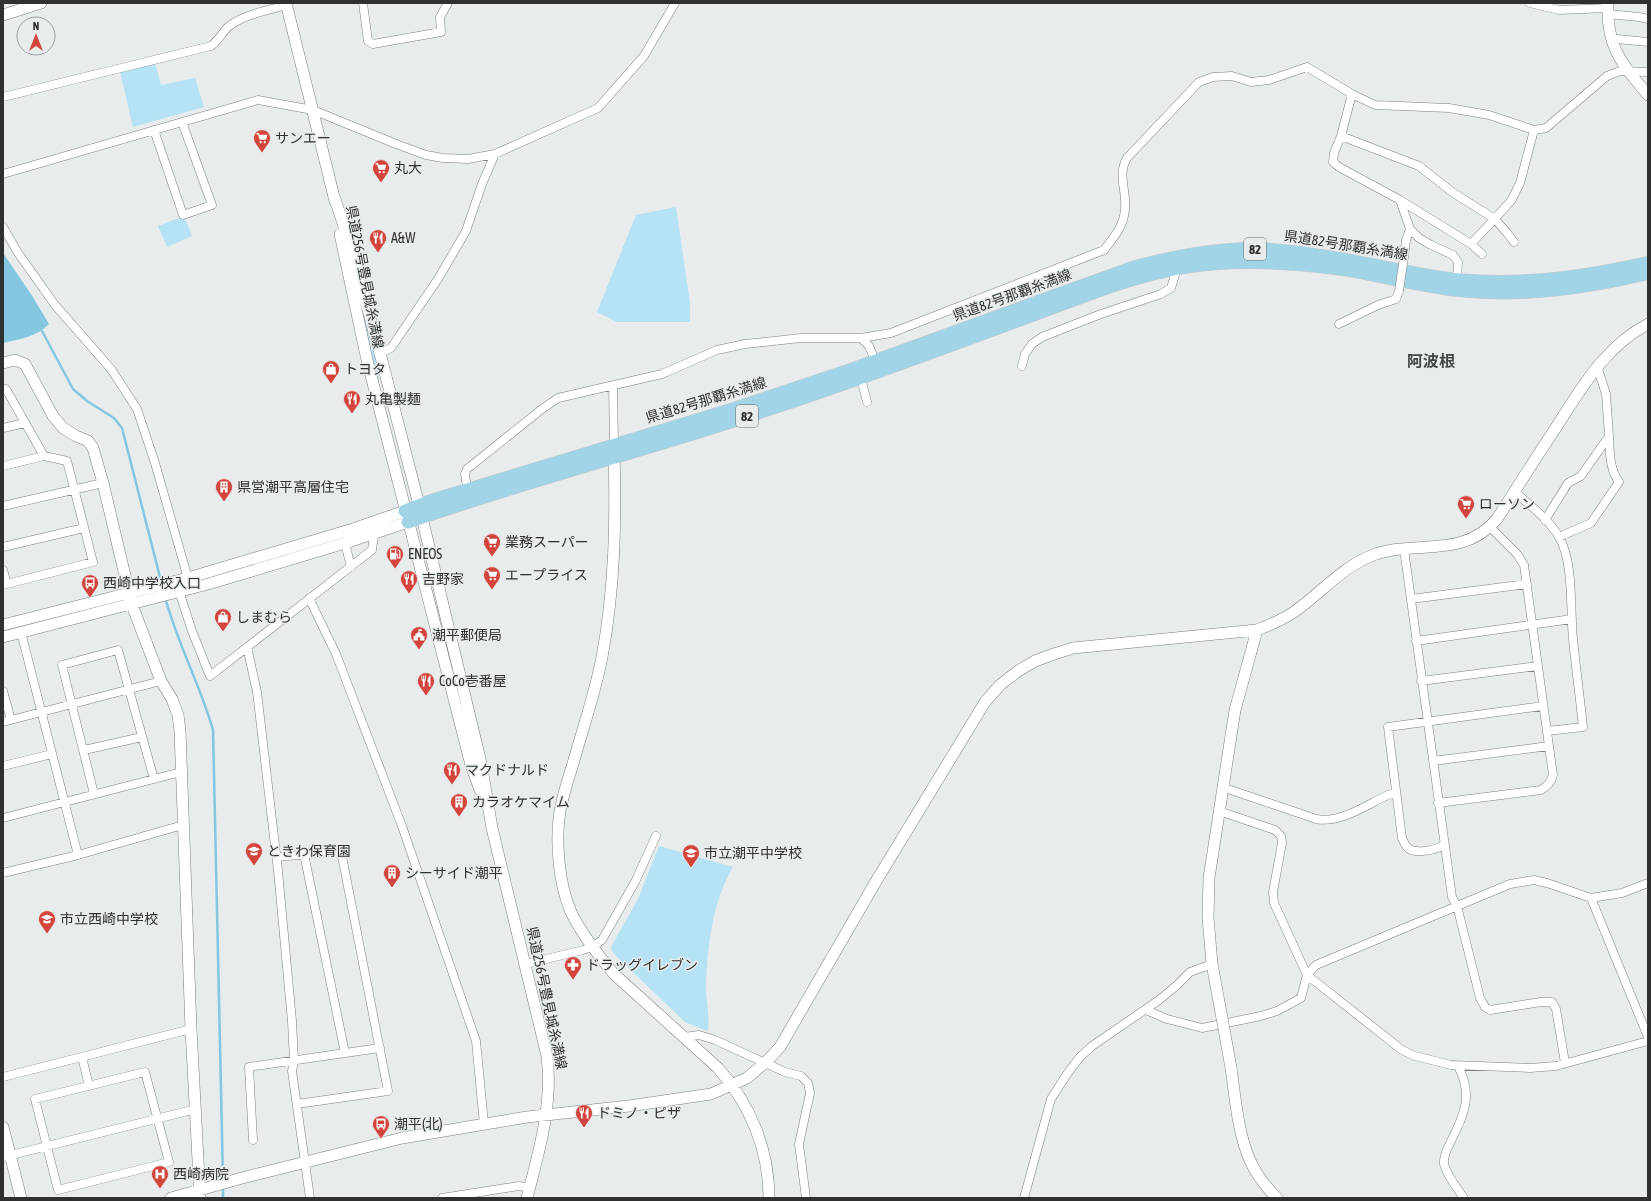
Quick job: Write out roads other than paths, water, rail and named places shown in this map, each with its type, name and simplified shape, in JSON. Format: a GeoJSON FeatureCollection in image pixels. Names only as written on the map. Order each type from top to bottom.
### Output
{"type":"FeatureCollection","features":[{"type":"Feature","properties":{"kind":"main road","name":"県道82号那覇糸満線"},"geometry":{"type":"LineString","coordinates":[[407,516],[614,451],[731,422],[860,373],[1172,264],[1227,250],[1276,250],[1340,259],[1427,275],[1470,281],[1518,282],[1550,280],[1593,275],[1648,263]]}},
{"type":"Feature","properties":{"kind":"main road","name":"県道82号那覇糸満線"},"geometry":{"type":"LineString","coordinates":[[1172,264],[1279,262],[1348,270],[1461,290],[1500,292],[1568,289],[1648,273]]}},
{"type":"Feature","properties":{"kind":"street"},"geometry":{"type":"LineString","coordinates":[[3,15],[41,3]]}},
{"type":"Feature","properties":{"kind":"street"},"geometry":{"type":"LineString","coordinates":[[363,3],[368,41],[373,44],[441,32],[440,17],[448,3]]}},
{"type":"Feature","properties":{"kind":"street"},"geometry":{"type":"LineString","coordinates":[[3,174],[258,100],[313,110],[426,155],[443,158],[468,159],[495,154],[598,108],[644,56],[675,3]]}},
{"type":"Feature","properties":{"kind":"street"},"geometry":{"type":"LineString","coordinates":[[1530,3],[1559,10],[1608,8],[1648,19]]}},
{"type":"Feature","properties":{"kind":"street"},"geometry":{"type":"LineString","coordinates":[[3,96],[211,46],[227,28],[235,22],[245,17],[286,4]]}},
{"type":"Feature","properties":{"kind":"street","name":"県道256号豊見城糸満線"},"geometry":{"type":"LineString","coordinates":[[286,4],[334,196],[343,249],[367,360],[472,765],[492,828],[547,1056],[549,1087],[547,1115],[528,1193]]}},
{"type":"Feature","properties":{"kind":"street"},"geometry":{"type":"LineString","coordinates":[[1608,8],[1612,40],[1620,60],[1627,71],[1648,95]]}},
{"type":"Feature","properties":{"kind":"street"},"geometry":{"type":"LineString","coordinates":[[1612,40],[1617,39],[1648,42]]}},
{"type":"Feature","properties":{"kind":"street"},"geometry":{"type":"LineString","coordinates":[[469,496],[465,474],[467,469],[558,398],[662,374],[717,350],[745,344],[802,338],[861,338],[891,333],[1104,250],[1118,233],[1125,208],[1122,172],[1123,165],[1127,158],[1199,82],[1213,77],[1232,76],[1251,82],[1307,67],[1352,94],[1375,105],[1449,108],[1489,115],[1534,130],[1546,128],[1607,76],[1620,71],[1648,72]]}},
{"type":"Feature","properties":{"kind":"street"},"geometry":{"type":"LineString","coordinates":[[1352,94],[1341,136],[1334,153],[1333,162],[1339,167],[1400,200],[1471,244],[1482,254]]}},
{"type":"Feature","properties":{"kind":"street"},"geometry":{"type":"LineString","coordinates":[[154,130],[182,215],[212,205],[182,122]]}},
{"type":"Feature","properties":{"kind":"street"},"geometry":{"type":"LineString","coordinates":[[1471,244],[1511,201],[1520,183],[1534,130]]}},
{"type":"Feature","properties":{"kind":"street"},"geometry":{"type":"LineString","coordinates":[[1341,136],[1419,166],[1452,192],[1495,219],[1514,242]]}},
{"type":"Feature","properties":{"kind":"street"},"geometry":{"type":"LineString","coordinates":[[380,353],[391,348],[438,279],[466,231],[482,184],[495,154]]}},
{"type":"Feature","properties":{"kind":"street","name":"県道256号豊見城糸満線"},"geometry":{"type":"LineString","coordinates":[[334,196],[351,248],[380,353],[420,511],[481,763],[492,828]]}},
{"type":"Feature","properties":{"kind":"street"},"geometry":{"type":"LineString","coordinates":[[1400,200],[1410,229],[1419,238],[1430,245],[1453,255],[1458,262],[1457,279]]}},
{"type":"Feature","properties":{"kind":"street"},"geometry":{"type":"LineString","coordinates":[[3,227],[18,253],[55,305],[111,369],[137,409],[155,463],[190,583]]}},
{"type":"Feature","properties":{"kind":"street"},"geometry":{"type":"LineString","coordinates":[[1339,324],[1378,305],[1396,299],[1399,291],[1406,240],[1410,229]]}},
{"type":"Feature","properties":{"kind":"street"},"geometry":{"type":"LineString","coordinates":[[1022,366],[1025,354],[1032,344],[1042,337],[1102,314],[1162,294],[1171,288],[1174,275],[1172,264]]}},
{"type":"Feature","properties":{"kind":"street"},"geometry":{"type":"LineString","coordinates":[[171,1198],[200,1194],[217,1186],[242,1178],[402,1138],[547,1115],[694,1097],[711,1094],[747,1078],[766,1062],[780,1047],[944,767],[985,702],[1000,685],[1035,661],[1073,648],[1256,630],[1274,624],[1295,611],[1343,572],[1374,555],[1404,549],[1440,547],[1460,544],[1475,537],[1490,527],[1497,519],[1597,366],[1611,349],[1622,339],[1648,324]]}},
{"type":"Feature","properties":{"kind":"street"},"geometry":{"type":"LineString","coordinates":[[861,338],[869,346],[877,367]]}},
{"type":"Feature","properties":{"kind":"street"},"geometry":{"type":"LineString","coordinates":[[3,363],[15,360],[25,364],[53,416],[63,428],[88,441],[93,448],[103,483],[132,604],[161,681],[172,699],[178,715],[191,1029],[200,1194]]}},
{"type":"Feature","properties":{"kind":"street"},"geometry":{"type":"LineString","coordinates":[[1559,537],[1591,523],[1619,482],[1611,466],[1606,394],[1597,366]]}},
{"type":"Feature","properties":{"kind":"street"},"geometry":{"type":"LineString","coordinates":[[860,373],[867,402]]}},
{"type":"Feature","properties":{"kind":"street"},"geometry":{"type":"LineString","coordinates":[[613,386],[616,496],[613,578],[608,622],[601,659],[565,791],[558,824],[559,860],[571,912],[592,947],[614,974],[718,1068],[733,1085],[747,1108],[759,1136],[766,1165],[768,1198]]}},
{"type":"Feature","properties":{"kind":"street"},"geometry":{"type":"LineString","coordinates":[[3,389],[6,388],[44,456]]}},
{"type":"Feature","properties":{"kind":"street"},"geometry":{"type":"LineString","coordinates":[[3,428],[26,422]]}},
{"type":"Feature","properties":{"kind":"street"},"geometry":{"type":"LineString","coordinates":[[1545,520],[1568,483],[1581,476],[1609,436]]}},
{"type":"Feature","properties":{"kind":"street"},"geometry":{"type":"LineString","coordinates":[[3,466],[44,456],[67,461],[93,562],[5,585],[3,570]]}},
{"type":"Feature","properties":{"kind":"street"},"geometry":{"type":"LineString","coordinates":[[3,506],[103,483]]}},
{"type":"Feature","properties":{"kind":"street"},"geometry":{"type":"LineString","coordinates":[[1514,492],[1545,520],[1559,537],[1565,551],[1568,566],[1583,727],[1546,732]]}},
{"type":"Feature","properties":{"kind":"street"},"geometry":{"type":"LineString","coordinates":[[190,583],[345,543],[374,534],[407,516]]}},
{"type":"Feature","properties":{"kind":"street"},"geometry":{"type":"LineString","coordinates":[[3,637],[152,599],[190,583],[353,529],[407,516]]}},
{"type":"Feature","properties":{"kind":"street"},"geometry":{"type":"LineString","coordinates":[[1438,803],[1541,790],[1549,784],[1553,775],[1524,565],[1517,554],[1490,527]]}},
{"type":"Feature","properties":{"kind":"street"},"geometry":{"type":"LineString","coordinates":[[3,547],[84,528]]}},
{"type":"Feature","properties":{"kind":"street"},"geometry":{"type":"LineString","coordinates":[[176,589],[210,676],[372,550],[374,534]]}},
{"type":"Feature","properties":{"kind":"street"},"geometry":{"type":"LineString","coordinates":[[345,543],[351,567]]}},
{"type":"Feature","properties":{"kind":"street"},"geometry":{"type":"LineString","coordinates":[[1404,549],[1432,761],[1452,897],[1457,906],[1480,998],[1484,1007],[1490,1010],[1541,1002],[1552,1002],[1556,1009],[1565,1063]]}},
{"type":"Feature","properties":{"kind":"street"},"geometry":{"type":"LineString","coordinates":[[1410,599],[1527,584]]}},
{"type":"Feature","properties":{"kind":"street"},"geometry":{"type":"LineString","coordinates":[[3,625],[145,589],[176,589]]}},
{"type":"Feature","properties":{"kind":"street"},"geometry":{"type":"LineString","coordinates":[[309,598],[336,654],[402,826],[476,1041],[484,1124]]}},
{"type":"Feature","properties":{"kind":"street"},"geometry":{"type":"LineString","coordinates":[[1416,641],[1572,619]]}},
{"type":"Feature","properties":{"kind":"street"},"geometry":{"type":"LineString","coordinates":[[1256,630],[1235,710],[1222,787],[1209,878],[1208,918],[1212,964],[1247,1154],[1256,1172],[1277,1198]]}},
{"type":"Feature","properties":{"kind":"street"},"geometry":{"type":"LineString","coordinates":[[21,632],[78,855]]}},
{"type":"Feature","properties":{"kind":"street"},"geometry":{"type":"LineString","coordinates":[[247,647],[257,692],[276,857],[294,1061],[292,1071],[310,1198]]}},
{"type":"Feature","properties":{"kind":"street"},"geometry":{"type":"LineString","coordinates":[[94,794],[62,665],[118,650],[154,779]]}},
{"type":"Feature","properties":{"kind":"street"},"geometry":{"type":"LineString","coordinates":[[1422,681],[1538,666]]}},
{"type":"Feature","properties":{"kind":"street"},"geometry":{"type":"LineString","coordinates":[[3,691],[7,721],[161,681]]}},
{"type":"Feature","properties":{"kind":"street"},"geometry":{"type":"LineString","coordinates":[[1444,845],[1436,850],[1414,851],[1407,847],[1402,838],[1388,727],[1544,706]]}},
{"type":"Feature","properties":{"kind":"street"},"geometry":{"type":"LineString","coordinates":[[84,750],[142,736]]}},
{"type":"Feature","properties":{"kind":"street"},"geometry":{"type":"LineString","coordinates":[[1432,761],[1549,746]]}},
{"type":"Feature","properties":{"kind":"street"},"geometry":{"type":"LineString","coordinates":[[3,766],[52,754]]}},
{"type":"Feature","properties":{"kind":"street"},"geometry":{"type":"LineString","coordinates":[[3,818],[181,772]]}},
{"type":"Feature","properties":{"kind":"street"},"geometry":{"type":"LineString","coordinates":[[1222,787],[1316,819],[1327,821],[1337,819],[1388,795],[1396,793]]}},
{"type":"Feature","properties":{"kind":"street"},"geometry":{"type":"LineString","coordinates":[[1219,811],[1275,830],[1281,836],[1282,843],[1273,892],[1274,903],[1307,975],[1402,1050],[1415,1056],[1458,1066],[1530,1068],[1556,1066],[1648,1040]]}},
{"type":"Feature","properties":{"kind":"street"},"geometry":{"type":"LineString","coordinates":[[3,873],[78,855],[183,824]]}},
{"type":"Feature","properties":{"kind":"street"},"geometry":{"type":"LineString","coordinates":[[526,964],[592,947],[602,940],[635,882],[656,836]]}},
{"type":"Feature","properties":{"kind":"street"},"geometry":{"type":"LineString","coordinates":[[276,857],[341,851],[388,1091],[297,1104]]}},
{"type":"Feature","properties":{"kind":"street"},"geometry":{"type":"LineString","coordinates":[[304,854],[345,1053]]}},
{"type":"Feature","properties":{"kind":"street"},"geometry":{"type":"LineString","coordinates":[[1146,1010],[1167,1019],[1202,1028],[1261,1016],[1278,1011],[1301,998],[1307,975],[1316,965],[1510,884],[1534,880],[1547,882],[1591,898],[1622,893],[1648,883]]}},
{"type":"Feature","properties":{"kind":"street"},"geometry":{"type":"LineString","coordinates":[[1591,898],[1648,1037]]}},
{"type":"Feature","properties":{"kind":"street"},"geometry":{"type":"LineString","coordinates":[[1024,1198],[1051,1098],[1080,1057],[1092,1046],[1146,1010],[1176,986],[1190,972],[1212,964]]}},
{"type":"Feature","properties":{"kind":"street"},"geometry":{"type":"LineString","coordinates":[[3,1077],[191,1029]]}},
{"type":"Feature","properties":{"kind":"street"},"geometry":{"type":"LineString","coordinates":[[684,1037],[699,1035],[766,1062],[785,1072],[801,1076],[808,1083],[810,1093],[799,1144],[806,1198]]}},
{"type":"Feature","properties":{"kind":"street"},"geometry":{"type":"LineString","coordinates":[[254,1140],[249,1067],[380,1048]]}},
{"type":"Feature","properties":{"kind":"street"},"geometry":{"type":"LineString","coordinates":[[82,1057],[89,1086]]}},
{"type":"Feature","properties":{"kind":"street"},"geometry":{"type":"LineString","coordinates":[[1458,1066],[1465,1079],[1466,1105],[1460,1124],[1447,1149],[1444,1162],[1448,1173],[1464,1198]]}},
{"type":"Feature","properties":{"kind":"street"},"geometry":{"type":"LineString","coordinates":[[145,1072],[157,1119],[169,1162],[58,1190],[36,1099],[145,1072]]}},
{"type":"Feature","properties":{"kind":"street"},"geometry":{"type":"LineString","coordinates":[[7,1157],[196,1109]]}},
{"type":"Feature","properties":{"kind":"street"},"geometry":{"type":"LineString","coordinates":[[3,1127],[7,1157],[21,1198]]}},
{"type":"Feature","properties":{"kind":"street"},"geometry":{"type":"LineString","coordinates":[[442,1198],[519,1186],[528,1193]]}},
{"type":"Feature","properties":{"kind":"waterway"},"geometry":{"type":"LineString","coordinates":[[42,331],[73,389],[87,401],[114,418],[122,428],[161,581]]}},
{"type":"Feature","properties":{"kind":"waterway"},"geometry":{"type":"LineString","coordinates":[[165,597],[213,730],[223,1180]]}},
{"type":"Feature","properties":{"kind":"waterway"},"geometry":{"type":"LineString","coordinates":[[223,1187],[223,1198]]}},
{"type":"Feature","properties":{"kind":"place","name":"サンエー"},"geometry":{"type":"Point","coordinates":[262,153]}},
{"type":"Feature","properties":{"kind":"place","name":"丸大"},"geometry":{"type":"Point","coordinates":[381,183]}},
{"type":"Feature","properties":{"kind":"place","name":"A&W"},"geometry":{"type":"Point","coordinates":[378,253]}},
{"type":"Feature","properties":{"kind":"place","name":"トヨタ"},"geometry":{"type":"Point","coordinates":[331,384]}},
{"type":"Feature","properties":{"kind":"place","name":"丸亀製麺"},"geometry":{"type":"Point","coordinates":[352,414]}},
{"type":"Feature","properties":{"kind":"place","name":"県営潮平高層住宅"},"geometry":{"type":"Point","coordinates":[224,502]}},
{"type":"Feature","properties":{"kind":"place","name":"ローソン"},"geometry":{"type":"Point","coordinates":[1466,519]}},
{"type":"Feature","properties":{"kind":"place","name":"業務スーパー"},"geometry":{"type":"Point","coordinates":[492,557]}},
{"type":"Feature","properties":{"kind":"place","name":"ENEOS"},"geometry":{"type":"Point","coordinates":[395,569]}},
{"type":"Feature","properties":{"kind":"place","name":"エープライス"},"geometry":{"type":"Point","coordinates":[492,590]}},
{"type":"Feature","properties":{"kind":"place","name":"吉野家"},"geometry":{"type":"Point","coordinates":[409,594]}},
{"type":"Feature","properties":{"kind":"place","name":"西崎中学校入口"},"geometry":{"type":"Point","coordinates":[90,598]}},
{"type":"Feature","properties":{"kind":"place","name":"しまむら"},"geometry":{"type":"Point","coordinates":[223,632]}},
{"type":"Feature","properties":{"kind":"place","name":"潮平郵便局"},"geometry":{"type":"Point","coordinates":[419,650]}},
{"type":"Feature","properties":{"kind":"place","name":"CoCo壱番屋"},"geometry":{"type":"Point","coordinates":[426,696]}},
{"type":"Feature","properties":{"kind":"place","name":"マクドナルド"},"geometry":{"type":"Point","coordinates":[452,785]}},
{"type":"Feature","properties":{"kind":"place","name":"カラオケマイム"},"geometry":{"type":"Point","coordinates":[459,817]}},
{"type":"Feature","properties":{"kind":"place","name":"ときわ保育園"},"geometry":{"type":"Point","coordinates":[254,866]}},
{"type":"Feature","properties":{"kind":"place","name":"市立潮平中学校"},"geometry":{"type":"Point","coordinates":[691,868]}},
{"type":"Feature","properties":{"kind":"place","name":"シーサイド潮平"},"geometry":{"type":"Point","coordinates":[392,888]}},
{"type":"Feature","properties":{"kind":"place","name":"市立西崎中学校"},"geometry":{"type":"Point","coordinates":[47,934]}},
{"type":"Feature","properties":{"kind":"place","name":"ドラッグイレブン"},"geometry":{"type":"Point","coordinates":[573,980]}},
{"type":"Feature","properties":{"kind":"place","name":"ドミノ・ピザ"},"geometry":{"type":"Point","coordinates":[584,1128]}},
{"type":"Feature","properties":{"kind":"place","name":"潮平(北)"},"geometry":{"type":"Point","coordinates":[381,1139]}},
{"type":"Feature","properties":{"kind":"place","name":"西崎病院"},"geometry":{"type":"Point","coordinates":[160,1189]}},
{"type":"Feature","properties":{"kind":"district","name":"阿波根"},"geometry":{"type":"Point","coordinates":[1431,361]}}]}
